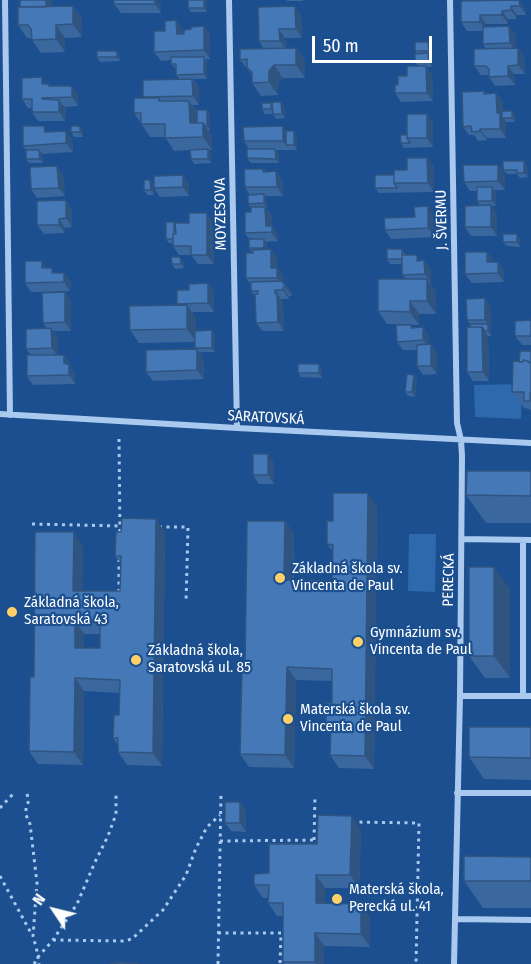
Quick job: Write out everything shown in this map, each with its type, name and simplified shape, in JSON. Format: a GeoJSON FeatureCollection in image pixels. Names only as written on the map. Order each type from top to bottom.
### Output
{"type":"FeatureCollection","features":[{"type":"Feature","properties":{"kind":"street"},"geometry":{"type":"LineString","coordinates":[[5,0],[10,415]]}},
{"type":"Feature","properties":{"kind":"street","name":"MOYZESOVA"},"geometry":{"type":"LineString","coordinates":[[229,0],[237,428]]}},
{"type":"Feature","properties":{"kind":"street","name":"J. ŠVERMU"},"geometry":{"type":"LineString","coordinates":[[450,0],[457,423],[461,440]]}},
{"type":"Feature","properties":{"kind":"street","name":"SARATOVSKÁ"},"geometry":{"type":"LineString","coordinates":[[0,414],[531,443]]}},
{"type":"Feature","properties":{"kind":"street","name":"PERECKÁ"},"geometry":{"type":"LineString","coordinates":[[454,964],[460,696],[461,440]]}},
{"type":"Feature","properties":{"kind":"street"},"geometry":{"type":"LineString","coordinates":[[462,539],[531,540]]}},
{"type":"Feature","properties":{"kind":"street"},"geometry":{"type":"LineString","coordinates":[[522,540],[523,696]]}},
{"type":"Feature","properties":{"kind":"street"},"geometry":{"type":"LineString","coordinates":[[460,696],[531,696]]}},
{"type":"Feature","properties":{"kind":"street"},"geometry":{"type":"LineString","coordinates":[[457,793],[531,793]]}},
{"type":"Feature","properties":{"kind":"street"},"geometry":{"type":"LineString","coordinates":[[455,919],[531,920]]}},
{"type":"Feature","properties":{"kind":"path"},"geometry":{"type":"LineString","coordinates":[[118,439],[120,538]]}},
{"type":"Feature","properties":{"kind":"path"},"geometry":{"type":"LineString","coordinates":[[32,524],[131,526]]}},
{"type":"Feature","properties":{"kind":"path"},"geometry":{"type":"LineString","coordinates":[[154,527],[188,527],[186,603]]}},
{"type":"Feature","properties":{"kind":"path"},"geometry":{"type":"LineString","coordinates":[[119,550],[119,597]]}},
{"type":"Feature","properties":{"kind":"path"},"geometry":{"type":"LineString","coordinates":[[0,808],[14,793]]}},
{"type":"Feature","properties":{"kind":"path"},"geometry":{"type":"LineString","coordinates":[[27,794],[30,801],[26,806],[26,815],[30,824],[37,883],[33,936]]}},
{"type":"Feature","properties":{"kind":"path"},"geometry":{"type":"LineString","coordinates":[[36,964],[38,957],[53,940],[77,904],[116,814],[116,794]]}},
{"type":"Feature","properties":{"kind":"path"},"geometry":{"type":"LineString","coordinates":[[218,964],[221,794]]}},
{"type":"Feature","properties":{"kind":"path"},"geometry":{"type":"LineString","coordinates":[[314,840],[315,796]]}},
{"type":"Feature","properties":{"kind":"path"},"geometry":{"type":"LineString","coordinates":[[53,940],[123,941],[132,939],[163,910],[186,875],[207,827],[220,815]]}},
{"type":"Feature","properties":{"kind":"path"},"geometry":{"type":"LineString","coordinates":[[349,822],[419,823],[416,964]]}},
{"type":"Feature","properties":{"kind":"path"},"geometry":{"type":"LineString","coordinates":[[220,841],[327,840]]}},
{"type":"Feature","properties":{"kind":"path"},"geometry":{"type":"LineString","coordinates":[[0,876],[33,936],[38,957]]}},
{"type":"Feature","properties":{"kind":"path"},"geometry":{"type":"LineString","coordinates":[[218,933],[281,933],[280,964]]}},
{"type":"Feature","properties":{"kind":"shaded area"},"geometry":{"type":"Polygon","coordinates":[[[522,384],[521,419],[475,417],[474,385],[522,384]]]}},
{"type":"Feature","properties":{"kind":"shaded area"},"geometry":{"type":"Polygon","coordinates":[[[409,534],[436,534],[435,592],[408,591],[409,534]]]}},
{"type":"Feature","properties":{"kind":"building"},"geometry":{"type":"Polygon","coordinates":[[[20,0],[46,0],[46,7],[20,7],[20,0]]]}},
{"type":"Feature","properties":{"kind":"building"},"geometry":{"type":"Polygon","coordinates":[[[114,0],[155,0],[155,4],[114,4],[114,0]]]}},
{"type":"Feature","properties":{"kind":"building"},"geometry":{"type":"Polygon","coordinates":[[[188,0],[204,0],[204,8],[188,8],[188,0]]]}},
{"type":"Feature","properties":{"kind":"building"},"geometry":{"type":"Polygon","coordinates":[[[519,0],[520,6],[511,6],[511,10],[502,11],[502,15],[480,15],[480,22],[461,22],[461,1],[519,0]]]}},
{"type":"Feature","properties":{"kind":"building"},"geometry":{"type":"Polygon","coordinates":[[[73,6],[73,24],[56,25],[56,39],[32,40],[31,29],[28,25],[18,25],[18,7],[73,6]]]}},
{"type":"Feature","properties":{"kind":"building"},"geometry":{"type":"Polygon","coordinates":[[[295,6],[296,29],[279,29],[280,41],[259,41],[258,7],[295,6]]]}},
{"type":"Feature","properties":{"kind":"building"},"geometry":{"type":"Polygon","coordinates":[[[176,20],[177,34],[184,34],[184,30],[191,29],[191,27],[204,26],[204,50],[154,52],[154,31],[165,31],[165,21],[176,20]]]}},
{"type":"Feature","properties":{"kind":"building"},"geometry":{"type":"Polygon","coordinates":[[[509,26],[510,43],[483,44],[483,27],[509,26]]]}},
{"type":"Feature","properties":{"kind":"building"},"geometry":{"type":"Polygon","coordinates":[[[415,42],[428,42],[429,51],[415,51],[415,42]]]}},
{"type":"Feature","properties":{"kind":"building"},"geometry":{"type":"Polygon","coordinates":[[[296,48],[296,65],[274,65],[269,71],[269,82],[252,83],[252,72],[247,68],[247,59],[240,60],[240,49],[296,48]]]}},
{"type":"Feature","properties":{"kind":"building"},"geometry":{"type":"Polygon","coordinates":[[[518,48],[518,65],[508,66],[508,76],[489,77],[489,69],[486,66],[474,66],[474,49],[518,48]]]}},
{"type":"Feature","properties":{"kind":"building"},"geometry":{"type":"Polygon","coordinates":[[[97,51],[117,51],[117,57],[97,57],[97,51]]]}},
{"type":"Feature","properties":{"kind":"building"},"geometry":{"type":"Polygon","coordinates":[[[428,53],[429,62],[415,62],[415,54],[428,53]]]}},
{"type":"Feature","properties":{"kind":"building"},"geometry":{"type":"Polygon","coordinates":[[[171,57],[204,57],[204,74],[176,75],[176,64],[171,64],[171,57]]]}},
{"type":"Feature","properties":{"kind":"building"},"geometry":{"type":"Polygon","coordinates":[[[407,66],[426,66],[427,93],[395,93],[398,76],[407,76],[407,66]]]}},
{"type":"Feature","properties":{"kind":"building"},"geometry":{"type":"Polygon","coordinates":[[[42,77],[42,84],[72,86],[72,97],[42,98],[59,100],[59,112],[32,112],[32,99],[22,99],[22,78],[42,77]]]}},
{"type":"Feature","properties":{"kind":"building"},"geometry":{"type":"Polygon","coordinates":[[[192,79],[193,96],[143,97],[143,80],[192,79]]]}},
{"type":"Feature","properties":{"kind":"building"},"geometry":{"type":"Polygon","coordinates":[[[484,91],[484,94],[496,93],[500,129],[480,129],[480,131],[472,132],[471,126],[463,127],[462,92],[484,91]]]}},
{"type":"Feature","properties":{"kind":"building"},"geometry":{"type":"Polygon","coordinates":[[[134,98],[189,101],[190,123],[203,123],[203,137],[165,138],[165,124],[141,124],[141,113],[134,113],[134,98]]]}},
{"type":"Feature","properties":{"kind":"building"},"geometry":{"type":"Polygon","coordinates":[[[272,102],[281,102],[282,114],[273,114],[272,102]]]}},
{"type":"Feature","properties":{"kind":"building"},"geometry":{"type":"Polygon","coordinates":[[[262,103],[271,103],[271,109],[262,109],[262,103]]]}},
{"type":"Feature","properties":{"kind":"building"},"geometry":{"type":"Polygon","coordinates":[[[197,110],[207,110],[207,126],[197,123],[197,110]]]}},
{"type":"Feature","properties":{"kind":"building"},"geometry":{"type":"Polygon","coordinates":[[[502,111],[512,111],[512,118],[502,118],[502,111]]]}},
{"type":"Feature","properties":{"kind":"building"},"geometry":{"type":"Polygon","coordinates":[[[407,114],[427,114],[427,138],[407,138],[407,114]]]}},
{"type":"Feature","properties":{"kind":"building"},"geometry":{"type":"Polygon","coordinates":[[[23,126],[44,126],[45,132],[66,131],[66,143],[23,146],[23,126]]]}},
{"type":"Feature","properties":{"kind":"building"},"geometry":{"type":"Polygon","coordinates":[[[71,126],[80,126],[80,132],[71,132],[71,126]]]}},
{"type":"Feature","properties":{"kind":"building"},"geometry":{"type":"Polygon","coordinates":[[[283,126],[283,141],[244,141],[243,127],[283,126]]]}},
{"type":"Feature","properties":{"kind":"building"},"geometry":{"type":"Polygon","coordinates":[[[286,131],[294,131],[294,145],[286,145],[286,131]]]}},
{"type":"Feature","properties":{"kind":"building"},"geometry":{"type":"Polygon","coordinates":[[[400,135],[407,135],[410,143],[401,143],[400,135]]]}},
{"type":"Feature","properties":{"kind":"building"},"geometry":{"type":"Polygon","coordinates":[[[208,149],[208,159],[191,159],[190,150],[208,149]]]}},
{"type":"Feature","properties":{"kind":"building"},"geometry":{"type":"Polygon","coordinates":[[[247,149],[275,149],[276,159],[247,158],[247,149]]]}},
{"type":"Feature","properties":{"kind":"building"},"geometry":{"type":"Polygon","coordinates":[[[26,150],[39,150],[40,159],[26,159],[26,150]]]}},
{"type":"Feature","properties":{"kind":"building"},"geometry":{"type":"Polygon","coordinates":[[[407,158],[427,158],[428,183],[394,183],[394,170],[407,170],[407,158]]]}},
{"type":"Feature","properties":{"kind":"building"},"geometry":{"type":"Polygon","coordinates":[[[503,161],[524,161],[524,173],[517,173],[517,170],[503,170],[503,161]]]}},
{"type":"Feature","properties":{"kind":"building"},"geometry":{"type":"Polygon","coordinates":[[[463,165],[498,165],[498,181],[464,182],[463,165]]]}},
{"type":"Feature","properties":{"kind":"building"},"geometry":{"type":"Polygon","coordinates":[[[57,166],[59,188],[31,189],[30,167],[57,166]]]}},
{"type":"Feature","properties":{"kind":"building"},"geometry":{"type":"Polygon","coordinates":[[[244,169],[264,169],[263,172],[276,171],[277,187],[245,187],[244,169]]]}},
{"type":"Feature","properties":{"kind":"building"},"geometry":{"type":"Polygon","coordinates":[[[183,175],[183,187],[154,188],[154,176],[183,175]]]}},
{"type":"Feature","properties":{"kind":"building"},"geometry":{"type":"Polygon","coordinates":[[[375,175],[394,175],[397,188],[375,188],[375,175]]]}},
{"type":"Feature","properties":{"kind":"building"},"geometry":{"type":"Polygon","coordinates":[[[144,180],[150,180],[151,190],[144,190],[144,180]]]}},
{"type":"Feature","properties":{"kind":"building"},"geometry":{"type":"Polygon","coordinates":[[[477,187],[492,187],[492,201],[477,201],[477,187]]]}},
{"type":"Feature","properties":{"kind":"building"},"geometry":{"type":"Polygon","coordinates":[[[264,194],[264,203],[248,204],[248,195],[264,194]]]}},
{"type":"Feature","properties":{"kind":"building"},"geometry":{"type":"Polygon","coordinates":[[[66,200],[66,218],[59,219],[59,225],[37,225],[37,201],[66,200]]]}},
{"type":"Feature","properties":{"kind":"building"},"geometry":{"type":"Polygon","coordinates":[[[491,205],[491,227],[465,227],[465,206],[491,205]]]}},
{"type":"Feature","properties":{"kind":"building"},"geometry":{"type":"Polygon","coordinates":[[[428,206],[428,228],[385,230],[384,218],[415,217],[414,207],[428,206]]]}},
{"type":"Feature","properties":{"kind":"building"},"geometry":{"type":"Polygon","coordinates":[[[251,207],[265,207],[266,226],[272,226],[272,232],[245,233],[245,212],[251,212],[251,207]]]}},
{"type":"Feature","properties":{"kind":"building"},"geometry":{"type":"Polygon","coordinates":[[[189,213],[207,213],[207,255],[191,255],[191,246],[173,246],[173,234],[176,234],[175,223],[189,223],[189,213]]]}},
{"type":"Feature","properties":{"kind":"building"},"geometry":{"type":"Polygon","coordinates":[[[166,222],[174,222],[173,239],[166,239],[166,222]]]}},
{"type":"Feature","properties":{"kind":"building"},"geometry":{"type":"Polygon","coordinates":[[[503,234],[517,234],[517,242],[503,242],[503,234]]]}},
{"type":"Feature","properties":{"kind":"building"},"geometry":{"type":"Polygon","coordinates":[[[249,239],[264,239],[264,248],[249,248],[249,239]]]}},
{"type":"Feature","properties":{"kind":"building"},"geometry":{"type":"Polygon","coordinates":[[[271,249],[271,268],[277,268],[277,278],[246,278],[246,253],[253,253],[253,250],[271,249]]]}},
{"type":"Feature","properties":{"kind":"building"},"geometry":{"type":"Polygon","coordinates":[[[387,249],[402,249],[402,259],[387,259],[387,249]]]}},
{"type":"Feature","properties":{"kind":"building"},"geometry":{"type":"Polygon","coordinates":[[[465,252],[487,252],[487,262],[498,262],[498,273],[465,274],[465,252]]]}},
{"type":"Feature","properties":{"kind":"building"},"geometry":{"type":"Polygon","coordinates":[[[402,255],[417,255],[417,261],[424,260],[425,274],[402,275],[402,255]]]}},
{"type":"Feature","properties":{"kind":"building"},"geometry":{"type":"Polygon","coordinates":[[[171,257],[180,257],[181,264],[172,264],[171,257]]]}},
{"type":"Feature","properties":{"kind":"building"},"geometry":{"type":"Polygon","coordinates":[[[25,261],[42,261],[42,268],[52,268],[52,273],[64,273],[64,282],[25,283],[25,261]]]}},
{"type":"Feature","properties":{"kind":"building"},"geometry":{"type":"Polygon","coordinates":[[[378,279],[427,279],[427,301],[410,301],[410,312],[378,311],[378,279]]]}},
{"type":"Feature","properties":{"kind":"building"},"geometry":{"type":"Polygon","coordinates":[[[283,281],[285,287],[283,290],[275,290],[278,322],[256,323],[255,294],[258,294],[258,291],[251,291],[251,282],[283,281]]]}},
{"type":"Feature","properties":{"kind":"building"},"geometry":{"type":"Polygon","coordinates":[[[208,283],[208,303],[177,304],[177,290],[189,290],[189,284],[208,283]]]}},
{"type":"Feature","properties":{"kind":"building"},"geometry":{"type":"Polygon","coordinates":[[[65,292],[65,322],[43,323],[42,293],[65,292]]]}},
{"type":"Feature","properties":{"kind":"building"},"geometry":{"type":"Polygon","coordinates":[[[485,298],[485,320],[467,320],[466,299],[485,298]]]}},
{"type":"Feature","properties":{"kind":"building"},"geometry":{"type":"Polygon","coordinates":[[[187,305],[187,329],[130,330],[129,306],[187,305]]]}},
{"type":"Feature","properties":{"kind":"building"},"geometry":{"type":"Polygon","coordinates":[[[531,320],[531,336],[515,336],[515,321],[531,320]]]}},
{"type":"Feature","properties":{"kind":"building"},"geometry":{"type":"Polygon","coordinates":[[[470,324],[488,324],[488,331],[482,327],[470,327],[470,324]]]}},
{"type":"Feature","properties":{"kind":"building"},"geometry":{"type":"Polygon","coordinates":[[[396,325],[411,325],[411,328],[423,327],[423,340],[397,342],[396,325]]]}},
{"type":"Feature","properties":{"kind":"building"},"geometry":{"type":"Polygon","coordinates":[[[467,327],[482,327],[483,372],[467,372],[467,327]]]}},
{"type":"Feature","properties":{"kind":"building"},"geometry":{"type":"Polygon","coordinates":[[[51,328],[52,348],[26,349],[26,329],[51,328]]]}},
{"type":"Feature","properties":{"kind":"building"},"geometry":{"type":"Polygon","coordinates":[[[212,330],[212,348],[195,348],[195,331],[212,330]]]}},
{"type":"Feature","properties":{"kind":"building"},"geometry":{"type":"Polygon","coordinates":[[[431,344],[431,366],[417,366],[417,345],[431,344]]]}},
{"type":"Feature","properties":{"kind":"building"},"geometry":{"type":"Polygon","coordinates":[[[197,349],[197,370],[146,372],[146,350],[197,349]]]}},
{"type":"Feature","properties":{"kind":"building"},"geometry":{"type":"Polygon","coordinates":[[[520,351],[531,351],[531,363],[523,360],[519,362],[520,351]]]}},
{"type":"Feature","properties":{"kind":"building"},"geometry":{"type":"Polygon","coordinates":[[[27,355],[64,355],[64,363],[69,365],[69,375],[27,376],[27,355]]]}},
{"type":"Feature","properties":{"kind":"building"},"geometry":{"type":"Polygon","coordinates":[[[523,360],[531,363],[530,401],[524,401],[524,392],[512,392],[513,361],[523,362],[523,360]]]}},
{"type":"Feature","properties":{"kind":"building"},"geometry":{"type":"Polygon","coordinates":[[[298,364],[319,364],[319,373],[298,373],[298,364]]]}},
{"type":"Feature","properties":{"kind":"building"},"geometry":{"type":"Polygon","coordinates":[[[407,374],[414,375],[412,392],[405,392],[407,374]]]}},
{"type":"Feature","properties":{"kind":"building"},"geometry":{"type":"Polygon","coordinates":[[[253,454],[268,454],[268,475],[253,475],[253,454]]]}},
{"type":"Feature","properties":{"kind":"building"},"geometry":{"type":"Polygon","coordinates":[[[467,471],[531,471],[531,496],[466,495],[467,471]]]}},
{"type":"Feature","properties":{"kind":"building"},"geometry":{"type":"Polygon","coordinates":[[[333,493],[368,493],[365,756],[330,755],[331,726],[326,726],[326,703],[332,703],[332,669],[287,667],[285,755],[240,754],[242,667],[245,666],[247,521],[285,521],[284,580],[332,580],[333,545],[327,544],[327,521],[333,521],[333,493]]]}},
{"type":"Feature","properties":{"kind":"building"},"geometry":{"type":"Polygon","coordinates":[[[122,518],[156,519],[153,753],[118,752],[118,738],[113,738],[114,715],[119,715],[120,680],[75,678],[74,752],[29,751],[30,677],[34,677],[35,532],[74,532],[73,591],[120,591],[121,556],[115,556],[116,532],[121,532],[122,518]],[[75,621],[75,648],[100,648],[100,621],[75,621]]]}},
{"type":"Feature","properties":{"kind":"building"},"geometry":{"type":"Polygon","coordinates":[[[469,567],[494,567],[494,656],[469,656],[469,567]]]}},
{"type":"Feature","properties":{"kind":"building"},"geometry":{"type":"Polygon","coordinates":[[[469,727],[531,727],[531,758],[469,757],[469,727]]]}},
{"type":"Feature","properties":{"kind":"building"},"geometry":{"type":"Polygon","coordinates":[[[225,802],[240,802],[240,823],[225,823],[225,802]]]}},
{"type":"Feature","properties":{"kind":"building"},"geometry":{"type":"Polygon","coordinates":[[[318,815],[352,816],[350,875],[316,875],[316,903],[361,904],[361,934],[315,933],[315,962],[283,962],[283,903],[268,903],[269,885],[254,885],[254,874],[269,873],[269,844],[317,844],[318,815]]]}},
{"type":"Feature","properties":{"kind":"building"},"geometry":{"type":"Polygon","coordinates":[[[464,856],[531,857],[531,881],[464,881],[464,856]]]}},
{"type":"Feature","properties":{"kind":"building"},"geometry":{"type":"Polygon","coordinates":[[[133,963],[139,964],[110,964],[133,963]]]}},
{"type":"Feature","properties":{"kind":"place","name":"Základná škola sv. Vincenta de Paul"},"geometry":{"type":"Point","coordinates":[280,578]}},
{"type":"Feature","properties":{"kind":"place","name":"Základná škola, Saratovská 43"},"geometry":{"type":"Point","coordinates":[12,612]}},
{"type":"Feature","properties":{"kind":"place","name":"Gymnázium sv. Vincenta de Paul"},"geometry":{"type":"Point","coordinates":[358,642]}},
{"type":"Feature","properties":{"kind":"place","name":"Základná škola, Saratovská ul. 85"},"geometry":{"type":"Point","coordinates":[136,660]}},
{"type":"Feature","properties":{"kind":"place","name":"Materská škola sv. Vincenta de Paul"},"geometry":{"type":"Point","coordinates":[288,719]}},
{"type":"Feature","properties":{"kind":"place","name":"Materská škola, Perecká ul. 41"},"geometry":{"type":"Point","coordinates":[337,899]}}]}
